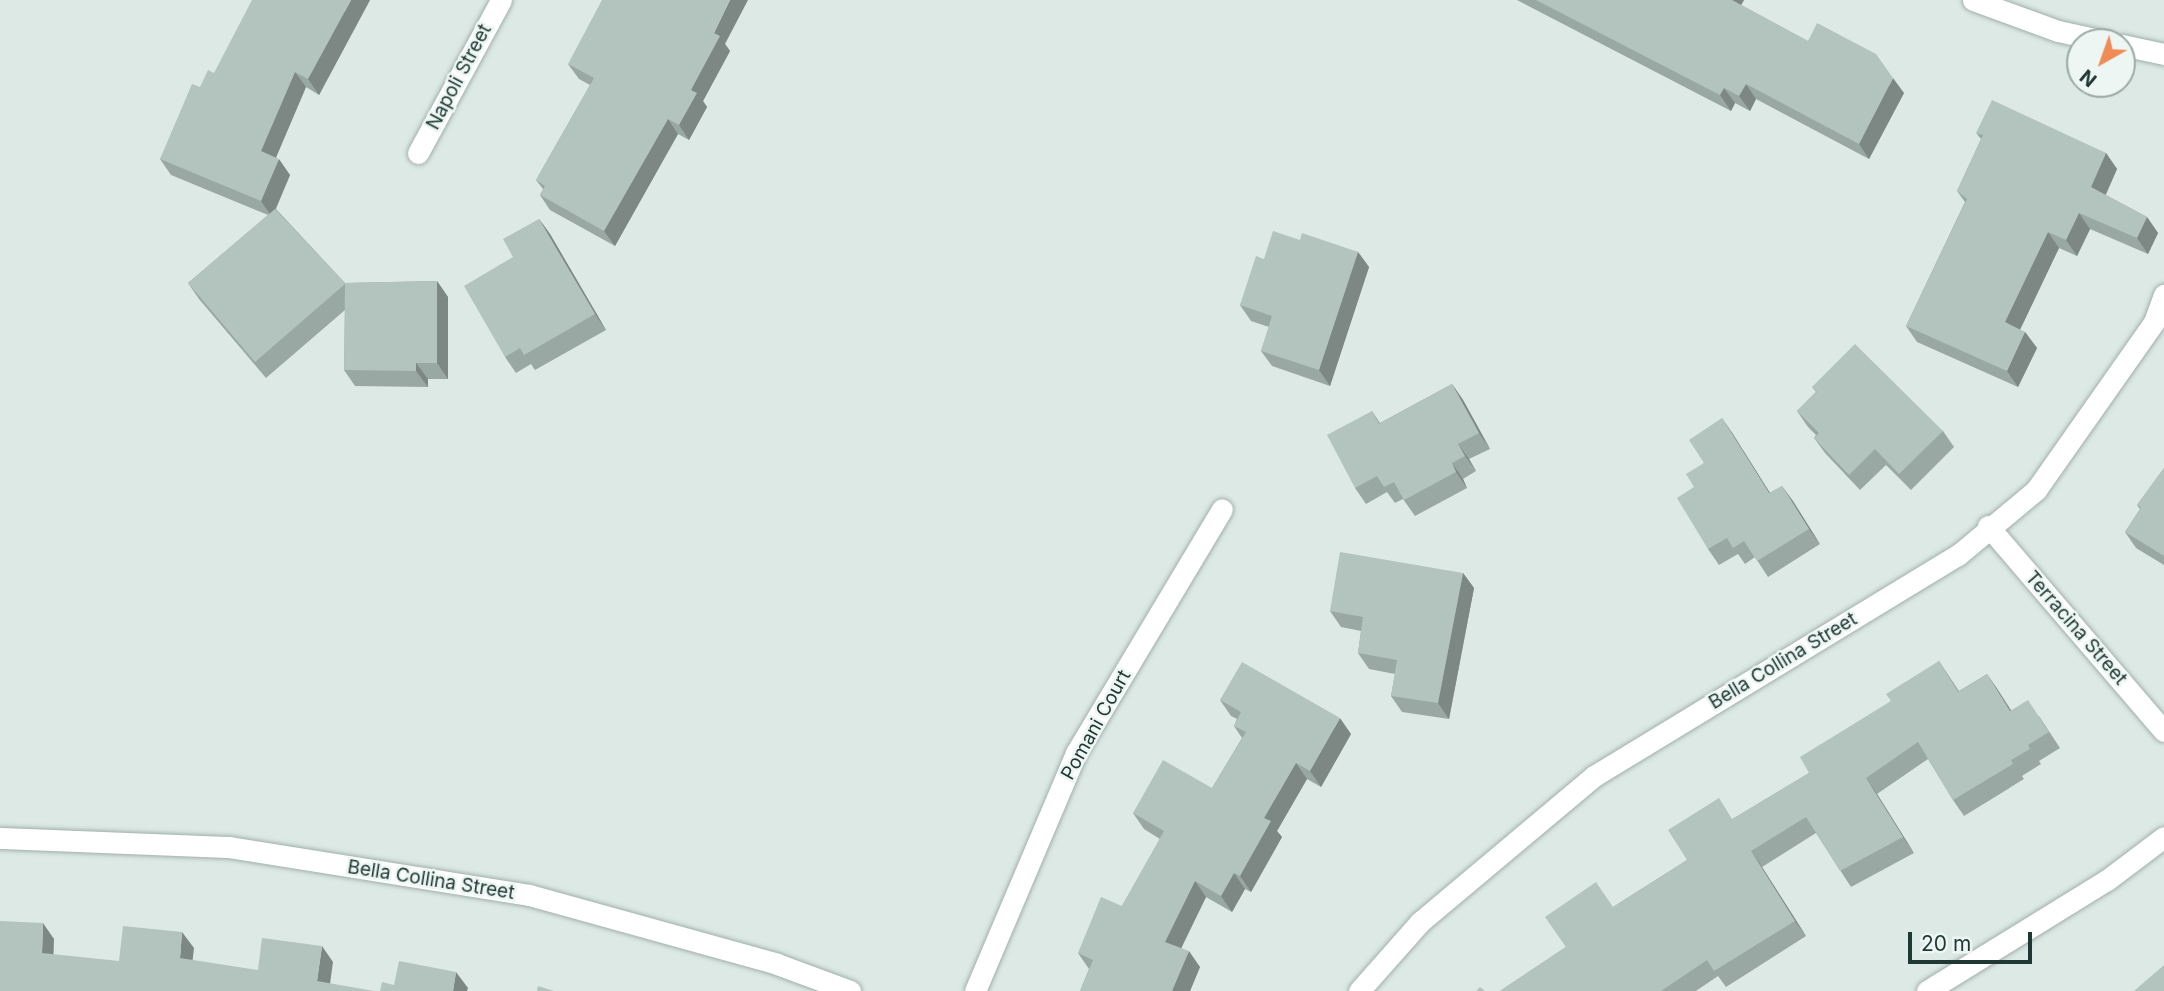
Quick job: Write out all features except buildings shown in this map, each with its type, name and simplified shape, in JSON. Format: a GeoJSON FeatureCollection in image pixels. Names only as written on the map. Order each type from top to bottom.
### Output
{"type":"FeatureCollection","features":[{"type":"Feature","properties":{"kind":"street","name":"Napoli Street"},"geometry":{"type":"LineString","coordinates":[[418,153],[501,0]]}},
{"type":"Feature","properties":{"kind":"street"},"geometry":{"type":"LineString","coordinates":[[1973,0],[2066,33]]}},
{"type":"Feature","properties":{"kind":"street"},"geometry":{"type":"LineString","coordinates":[[2136,48],[2164,54]]}},
{"type":"Feature","properties":{"kind":"street","name":"Bella Collina Street"},"geometry":{"type":"LineString","coordinates":[[1359,991],[1420,922],[1594,776],[1958,555],[1988,526],[2036,490],[2154,322],[2164,295]]}},
{"type":"Feature","properties":{"kind":"street","name":"Pomani Court"},"geometry":{"type":"LineString","coordinates":[[975,991],[1076,754],[1222,509]]}},
{"type":"Feature","properties":{"kind":"street","name":"Terracina Street"},"geometry":{"type":"LineString","coordinates":[[1988,526],[2164,731]]}},
{"type":"Feature","properties":{"kind":"street"},"geometry":{"type":"LineString","coordinates":[[1927,991],[2107,880],[2164,837]]}},
{"type":"Feature","properties":{"kind":"street","name":"Bella Collina Street"},"geometry":{"type":"LineString","coordinates":[[0,838],[229,847],[529,895],[777,964],[850,991]]}}]}
